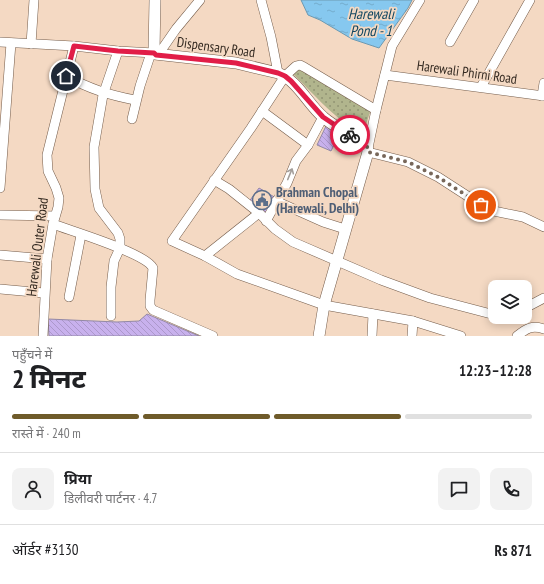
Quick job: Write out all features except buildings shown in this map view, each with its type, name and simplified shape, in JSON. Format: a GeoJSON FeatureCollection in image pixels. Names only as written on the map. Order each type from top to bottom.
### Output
{"type":"FeatureCollection","features":[{"type":"Feature","properties":{"kind":"street"},"geometry":{"type":"LineString","coordinates":[[32,44],[34,0]]}},
{"type":"Feature","properties":{"kind":"street"},"geometry":{"type":"LineString","coordinates":[[154,54],[155,0]]}},
{"type":"Feature","properties":{"kind":"street"},"geometry":{"type":"LineString","coordinates":[[132,119],[135,100],[154,54],[200,0]]}},
{"type":"Feature","properties":{"kind":"street"},"geometry":{"type":"LineString","coordinates":[[261,0],[282,74],[291,81],[323,117],[368,149],[408,162],[438,177],[489,210],[523,217],[544,227]]}},
{"type":"Feature","properties":{"kind":"street"},"geometry":{"type":"LineString","coordinates":[[319,336],[324,305],[368,149],[392,46],[420,0]]}},
{"type":"Feature","properties":{"kind":"street"},"geometry":{"type":"LineString","coordinates":[[450,42],[474,0]]}},
{"type":"Feature","properties":{"kind":"street"},"geometry":{"type":"LineString","coordinates":[[481,87],[530,0]]}},
{"type":"Feature","properties":{"kind":"street"},"geometry":{"type":"LineString","coordinates":[[0,42],[74,46],[154,54]]}},
{"type":"Feature","properties":{"kind":"street"},"geometry":{"type":"LineString","coordinates":[[0,188],[11,43]]}},
{"type":"Feature","properties":{"kind":"street","name":"Harewali Outer Road"},"geometry":{"type":"LineString","coordinates":[[43,336],[44,293],[47,259],[54,220],[58,207],[59,194],[48,171],[47,155],[74,46]]}},
{"type":"Feature","properties":{"kind":"street"},"geometry":{"type":"LineString","coordinates":[[111,316],[111,288],[114,261],[120,248],[120,238],[118,233],[99,208],[95,189],[94,147],[104,93],[118,51]]}},
{"type":"Feature","properties":{"kind":"street","name":"Dispensary Road"},"geometry":{"type":"LineString","coordinates":[[154,54],[236,63],[282,74]]}},
{"type":"Feature","properties":{"kind":"street"},"geometry":{"type":"LineString","coordinates":[[376,110],[300,65],[282,74],[262,111],[172,241],[205,256],[237,274],[324,305],[413,321],[458,336]]}},
{"type":"Feature","properties":{"kind":"street","name":"Harewali Phirni Road"},"geometry":{"type":"LineString","coordinates":[[385,75],[543,96]]}},
{"type":"Feature","properties":{"kind":"street"},"geometry":{"type":"LineString","coordinates":[[66,76],[82,85],[104,93],[135,100]]}},
{"type":"Feature","properties":{"kind":"street"},"geometry":{"type":"LineString","coordinates":[[543,96],[544,83]]}},
{"type":"Feature","properties":{"kind":"street"},"geometry":{"type":"LineString","coordinates":[[262,111],[308,144]]}},
{"type":"Feature","properties":{"kind":"street"},"geometry":{"type":"LineString","coordinates":[[266,221],[287,183],[296,160],[308,144],[323,117]]}},
{"type":"Feature","properties":{"kind":"street"},"geometry":{"type":"LineString","coordinates":[[214,180],[229,189],[259,213],[275,229],[294,242],[381,280],[430,298],[488,313]]}},
{"type":"Feature","properties":{"kind":"street"},"geometry":{"type":"LineString","coordinates":[[276,202],[323,222],[345,229]]}},
{"type":"Feature","properties":{"kind":"street"},"geometry":{"type":"LineString","coordinates":[[205,256],[259,213]]}},
{"type":"Feature","properties":{"kind":"street"},"geometry":{"type":"LineString","coordinates":[[0,215],[54,220],[82,235],[120,248],[151,265],[153,268],[150,306],[153,310],[213,336]]}},
{"type":"Feature","properties":{"kind":"street"},"geometry":{"type":"LineString","coordinates":[[70,297],[82,235]]}},
{"type":"Feature","properties":{"kind":"street"},"geometry":{"type":"LineString","coordinates":[[0,255],[47,259]]}},
{"type":"Feature","properties":{"kind":"street"},"geometry":{"type":"LineString","coordinates":[[0,290],[44,293]]}},
{"type":"Feature","properties":{"kind":"street"},"geometry":{"type":"LineString","coordinates":[[532,304],[544,298]]}},
{"type":"Feature","properties":{"kind":"street"},"geometry":{"type":"LineString","coordinates":[[372,336],[373,314]]}},
{"type":"Feature","properties":{"kind":"street"},"geometry":{"type":"LineString","coordinates":[[412,336],[413,321]]}},
{"type":"Feature","properties":{"kind":"street"},"geometry":{"type":"LineString","coordinates":[[517,336],[529,327],[544,329]]}},
{"type":"Feature","properties":{"kind":"green space"},"geometry":{"type":"Polygon","coordinates":[[[302,68],[371,109],[363,134],[353,129],[335,115],[293,74],[302,68]]]}},
{"type":"Feature","properties":{"kind":"water","name":"Harewali Pond - 1"},"geometry":{"type":"Polygon","coordinates":[[[301,0],[412,0],[408,8],[379,48],[352,39],[320,20],[308,15],[301,0]]]}},
{"type":"Feature","properties":{"kind":"way so far"},"geometry":{"type":"LineString","coordinates":[[350,135],[366,144],[368,152],[408,162],[438,177],[481,205]]}},
{"type":"Feature","properties":{"kind":"place","name":"Brahman Chopal (Harewali, Delhi)"},"geometry":{"type":"Point","coordinates":[262,200]}},
{"type":"Feature","properties":{"kind":"route"},"geometry":{"type":"LineString","coordinates":[[66,76],[74,46],[154,53],[156,55],[236,63],[269,70],[285,76],[323,117],[350,135]]}}]}
